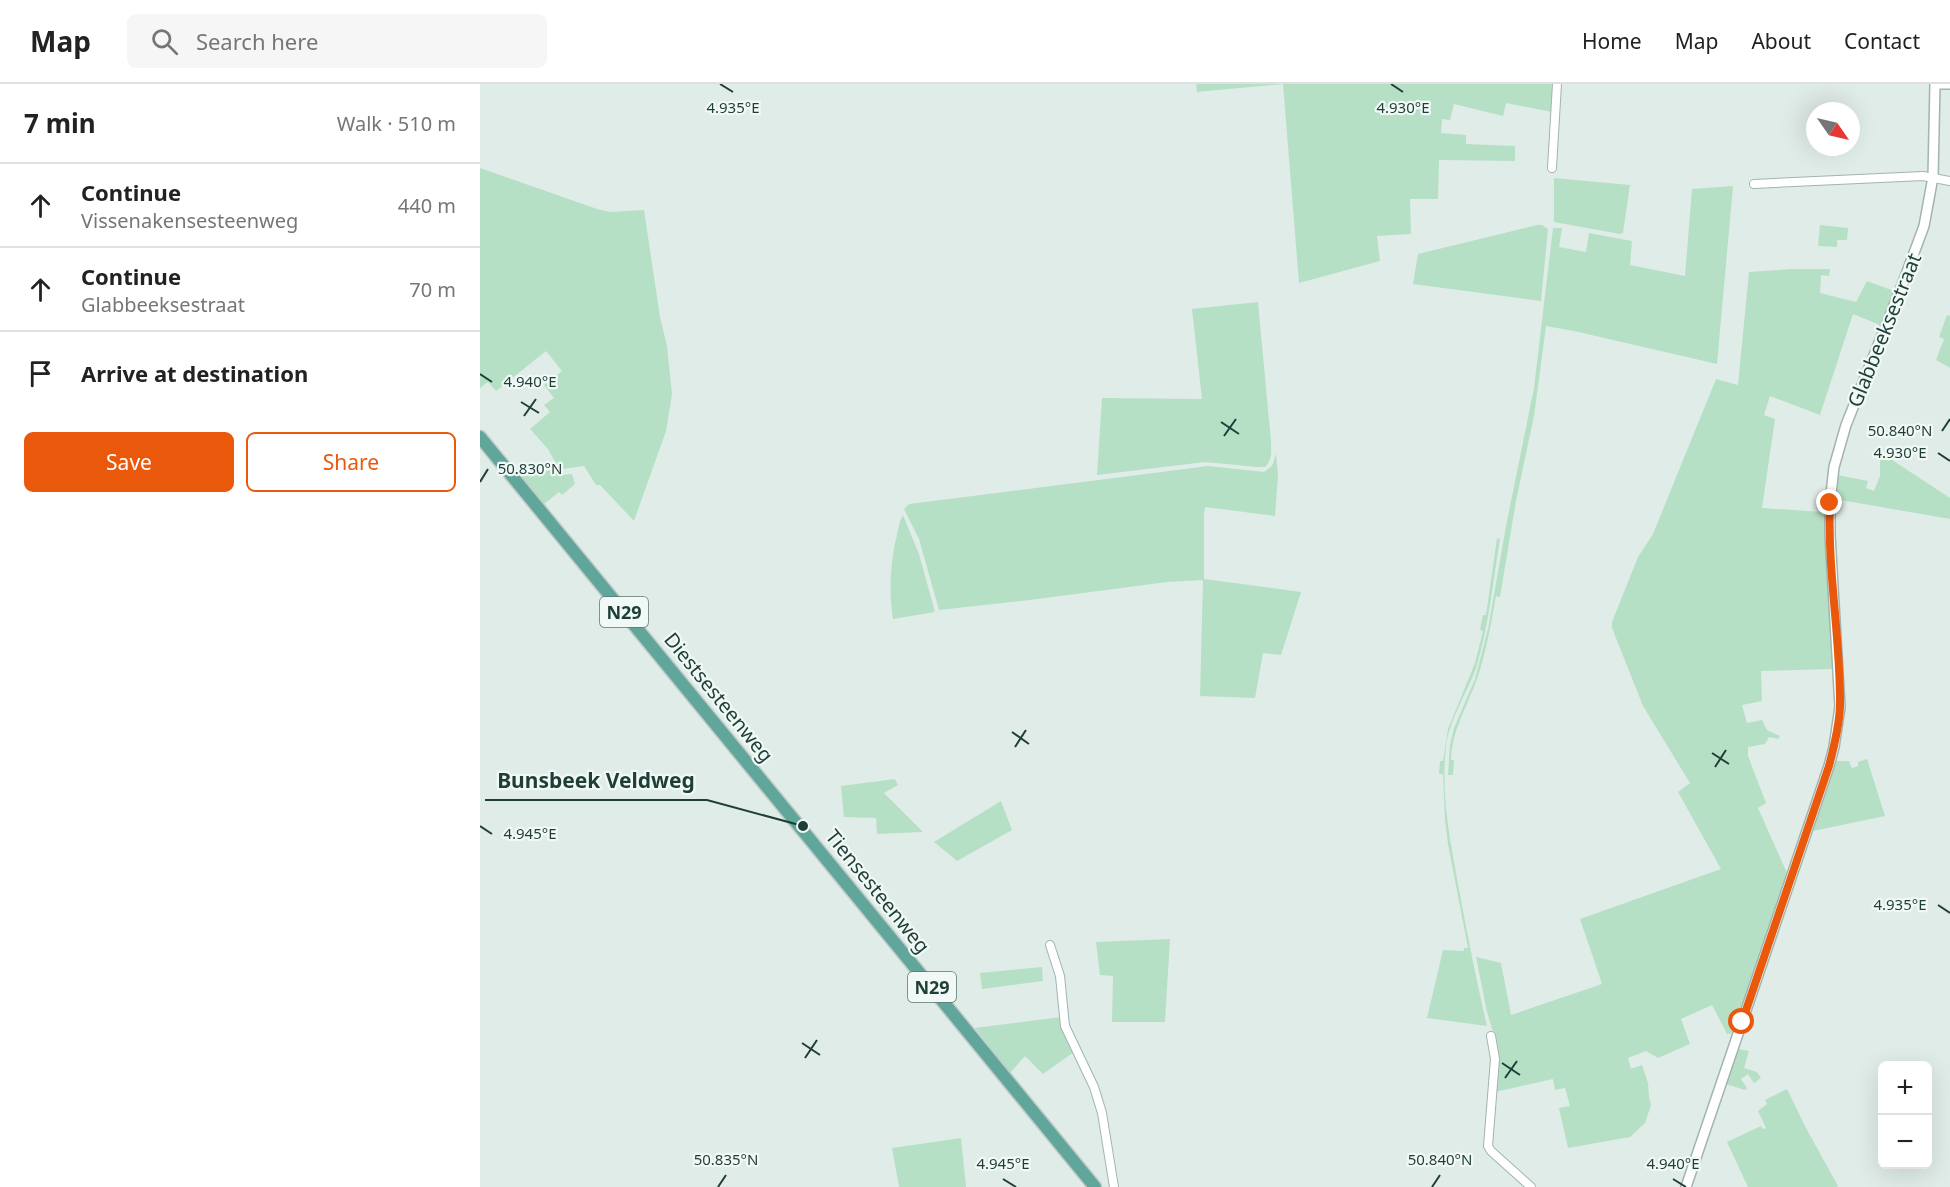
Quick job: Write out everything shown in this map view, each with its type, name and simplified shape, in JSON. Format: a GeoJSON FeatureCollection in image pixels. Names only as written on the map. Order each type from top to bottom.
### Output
{"type":"FeatureCollection","features":[{"type":"Feature","properties":{"kind":"main road","name":"Diestsesteenweg"},"geometry":{"type":"LineString","coordinates":[[480,437],[768,788]]}},
{"type":"Feature","properties":{"kind":"main road","name":"Tiensesteenweg"},"geometry":{"type":"LineString","coordinates":[[768,788],[1095,1187]]}},
{"type":"Feature","properties":{"kind":"street"},"geometry":{"type":"LineString","coordinates":[[1552,168],[1557,84]]}},
{"type":"Feature","properties":{"kind":"street"},"geometry":{"type":"LineString","coordinates":[[1933,84],[1950,84]]}},
{"type":"Feature","properties":{"kind":"street","name":"Glabbeeksestraat"},"geometry":{"type":"LineString","coordinates":[[1686,1187],[1834,747],[1840,707],[1830,503],[1834,466],[1839,447],[1918,242],[1928,208],[1933,177],[1933,84]]}},
{"type":"Feature","properties":{"kind":"street"},"geometry":{"type":"LineString","coordinates":[[1754,184],[1933,177],[1950,181]]}},
{"type":"Feature","properties":{"kind":"street"},"geometry":{"type":"LineString","coordinates":[[1050,945],[1060,975],[1065,1026],[1094,1087],[1102,1113],[1114,1187]]}},
{"type":"Feature","properties":{"kind":"street"},"geometry":{"type":"LineString","coordinates":[[1491,1036],[1495,1059],[1488,1146],[1531,1187]]}},
{"type":"Feature","properties":{"kind":"green space"},"geometry":{"type":"Polygon","coordinates":[[[1196,84],[1283,84],[1197,92],[1196,84]]]}},
{"type":"Feature","properties":{"kind":"green space"},"geometry":{"type":"Polygon","coordinates":[[[1283,84],[1555,85],[1552,112],[1506,103],[1503,116],[1454,104],[1450,120],[1442,119],[1441,133],[1466,135],[1466,144],[1515,146],[1515,161],[1439,160],[1438,199],[1410,199],[1411,234],[1377,236],[1380,261],[1299,283],[1283,84]]]}},
{"type":"Feature","properties":{"kind":"green space"},"geometry":{"type":"Polygon","coordinates":[[[480,168],[597,209],[610,212],[644,210],[660,317],[667,346],[672,394],[666,431],[634,521],[600,485],[596,485],[584,466],[562,469],[562,475],[572,474],[575,484],[562,495],[559,492],[544,504],[520,475],[559,469],[548,449],[530,429],[550,412],[544,405],[554,398],[544,385],[562,371],[546,351],[496,391],[488,382],[480,388],[480,168]]]}},
{"type":"Feature","properties":{"kind":"green space"},"geometry":{"type":"Polygon","coordinates":[[[1554,178],[1630,185],[1623,233],[1554,222],[1554,178]]]}},
{"type":"Feature","properties":{"kind":"green space"},"geometry":{"type":"Polygon","coordinates":[[[1733,186],[1717,364],[1546,326],[1534,416],[1516,501],[1500,597],[1496,596],[1480,669],[1454,739],[1451,760],[1454,760],[1453,775],[1448,775],[1450,745],[1454,728],[1475,679],[1488,629],[1534,388],[1553,228],[1562,228],[1559,247],[1586,252],[1589,233],[1632,241],[1630,265],[1685,276],[1692,189],[1733,186]]]}},
{"type":"Feature","properties":{"kind":"green space"},"geometry":{"type":"Polygon","coordinates":[[[1537,225],[1548,229],[1541,301],[1413,284],[1418,254],[1537,225]]]}},
{"type":"Feature","properties":{"kind":"green space"},"geometry":{"type":"Polygon","coordinates":[[[1820,225],[1848,228],[1847,240],[1837,240],[1837,247],[1818,246],[1820,225]]]}},
{"type":"Feature","properties":{"kind":"green space"},"geometry":{"type":"Polygon","coordinates":[[[1830,269],[1829,276],[1821,275],[1820,293],[1856,302],[1867,281],[1894,291],[1880,325],[1853,314],[1820,415],[1770,396],[1764,415],[1775,419],[1762,508],[1824,512],[1833,669],[1761,671],[1762,701],[1742,705],[1747,723],[1762,720],[1767,730],[1780,736],[1778,739],[1769,737],[1765,744],[1748,747],[1748,756],[1766,803],[1758,808],[1787,873],[1733,1033],[1727,1034],[1712,1005],[1681,1019],[1690,1044],[1658,1058],[1646,1051],[1628,1058],[1631,1069],[1642,1065],[1648,1083],[1651,1105],[1645,1123],[1630,1137],[1568,1148],[1559,1108],[1570,1106],[1565,1088],[1555,1090],[1553,1079],[1495,1092],[1496,1042],[1487,1012],[1476,957],[1501,963],[1511,1015],[1602,984],[1580,919],[1721,869],[1678,792],[1690,783],[1643,706],[1612,628],[1612,622],[1638,557],[1653,534],[1716,379],[1738,385],[1749,272],[1830,269]]]}},
{"type":"Feature","properties":{"kind":"green space"},"geometry":{"type":"Polygon","coordinates":[[[1258,302],[1271,441],[1268,464],[1265,467],[1257,467],[1205,462],[1097,475],[1102,398],[1202,399],[1192,309],[1258,302]]]}},
{"type":"Feature","properties":{"kind":"green space"},"geometry":{"type":"Polygon","coordinates":[[[1947,315],[1950,316],[1950,368],[1936,360],[1944,339],[1939,337],[1947,315]]]}},
{"type":"Feature","properties":{"kind":"green space"},"geometry":{"type":"Polygon","coordinates":[[[1880,452],[1950,498],[1950,519],[1835,499],[1837,475],[1868,481],[1866,488],[1874,491],[1880,476],[1880,452]]]}},
{"type":"Feature","properties":{"kind":"green space"},"geometry":{"type":"Polygon","coordinates":[[[1276,454],[1278,475],[1275,516],[1205,507],[1204,515],[1204,579],[1301,592],[1281,655],[1263,653],[1255,698],[1200,696],[1203,580],[1167,582],[939,610],[919,539],[904,509],[909,504],[1208,466],[1264,472],[1272,466],[1276,454]]]}},
{"type":"Feature","properties":{"kind":"green space"},"geometry":{"type":"Polygon","coordinates":[[[903,515],[919,554],[935,612],[893,619],[891,571],[895,543],[903,515]]]}},
{"type":"Feature","properties":{"kind":"green space"},"geometry":{"type":"Polygon","coordinates":[[[1497,538],[1500,539],[1481,650],[1473,675],[1451,725],[1446,746],[1445,765],[1446,804],[1451,843],[1487,1026],[1427,1018],[1443,950],[1464,951],[1464,948],[1468,948],[1448,844],[1443,774],[1439,774],[1448,729],[1475,663],[1483,631],[1480,630],[1483,615],[1486,615],[1497,538]]]}},
{"type":"Feature","properties":{"kind":"green space"},"geometry":{"type":"Polygon","coordinates":[[[1867,759],[1885,816],[1813,831],[1836,761],[1849,761],[1852,768],[1858,766],[1858,762],[1867,759]]]}},
{"type":"Feature","properties":{"kind":"green space"},"geometry":{"type":"Polygon","coordinates":[[[895,779],[898,785],[884,793],[923,832],[877,834],[876,818],[844,817],[841,786],[895,779]]]}},
{"type":"Feature","properties":{"kind":"green space"},"geometry":{"type":"Polygon","coordinates":[[[1001,801],[1012,830],[957,861],[934,842],[1001,801]]]}},
{"type":"Feature","properties":{"kind":"green space"},"geometry":{"type":"Polygon","coordinates":[[[1170,939],[1165,1022],[1112,1022],[1113,976],[1100,975],[1096,942],[1170,939]]]}},
{"type":"Feature","properties":{"kind":"green space"},"geometry":{"type":"Polygon","coordinates":[[[1042,967],[1043,981],[982,989],[980,973],[1042,967]]]}},
{"type":"Feature","properties":{"kind":"green space"},"geometry":{"type":"Polygon","coordinates":[[[1061,1017],[1067,1039],[1074,1052],[1043,1074],[1025,1056],[1010,1073],[975,1028],[1061,1017]]]}},
{"type":"Feature","properties":{"kind":"green space"},"geometry":{"type":"Polygon","coordinates":[[[1739,1049],[1749,1051],[1744,1068],[1757,1072],[1761,1078],[1754,1083],[1748,1074],[1741,1079],[1747,1088],[1745,1090],[1726,1084],[1739,1049]]]}},
{"type":"Feature","properties":{"kind":"green space"},"geometry":{"type":"Polygon","coordinates":[[[1787,1089],[1837,1187],[1748,1187],[1727,1142],[1761,1126],[1763,1129],[1766,1128],[1758,1111],[1767,1104],[1765,1100],[1787,1089]]]}},
{"type":"Feature","properties":{"kind":"green space"},"geometry":{"type":"Polygon","coordinates":[[[961,1138],[966,1187],[899,1187],[892,1148],[961,1138]]]}},
{"type":"Feature","properties":{"kind":"place","name":"Bunsbeek Veldweg"},"geometry":{"type":"Point","coordinates":[803,826]}},
{"type":"Feature","properties":{"kind":"route"},"geometry":{"type":"LineString","coordinates":[[1742,1022],[1834,747],[1840,707],[1830,503]]}}]}
